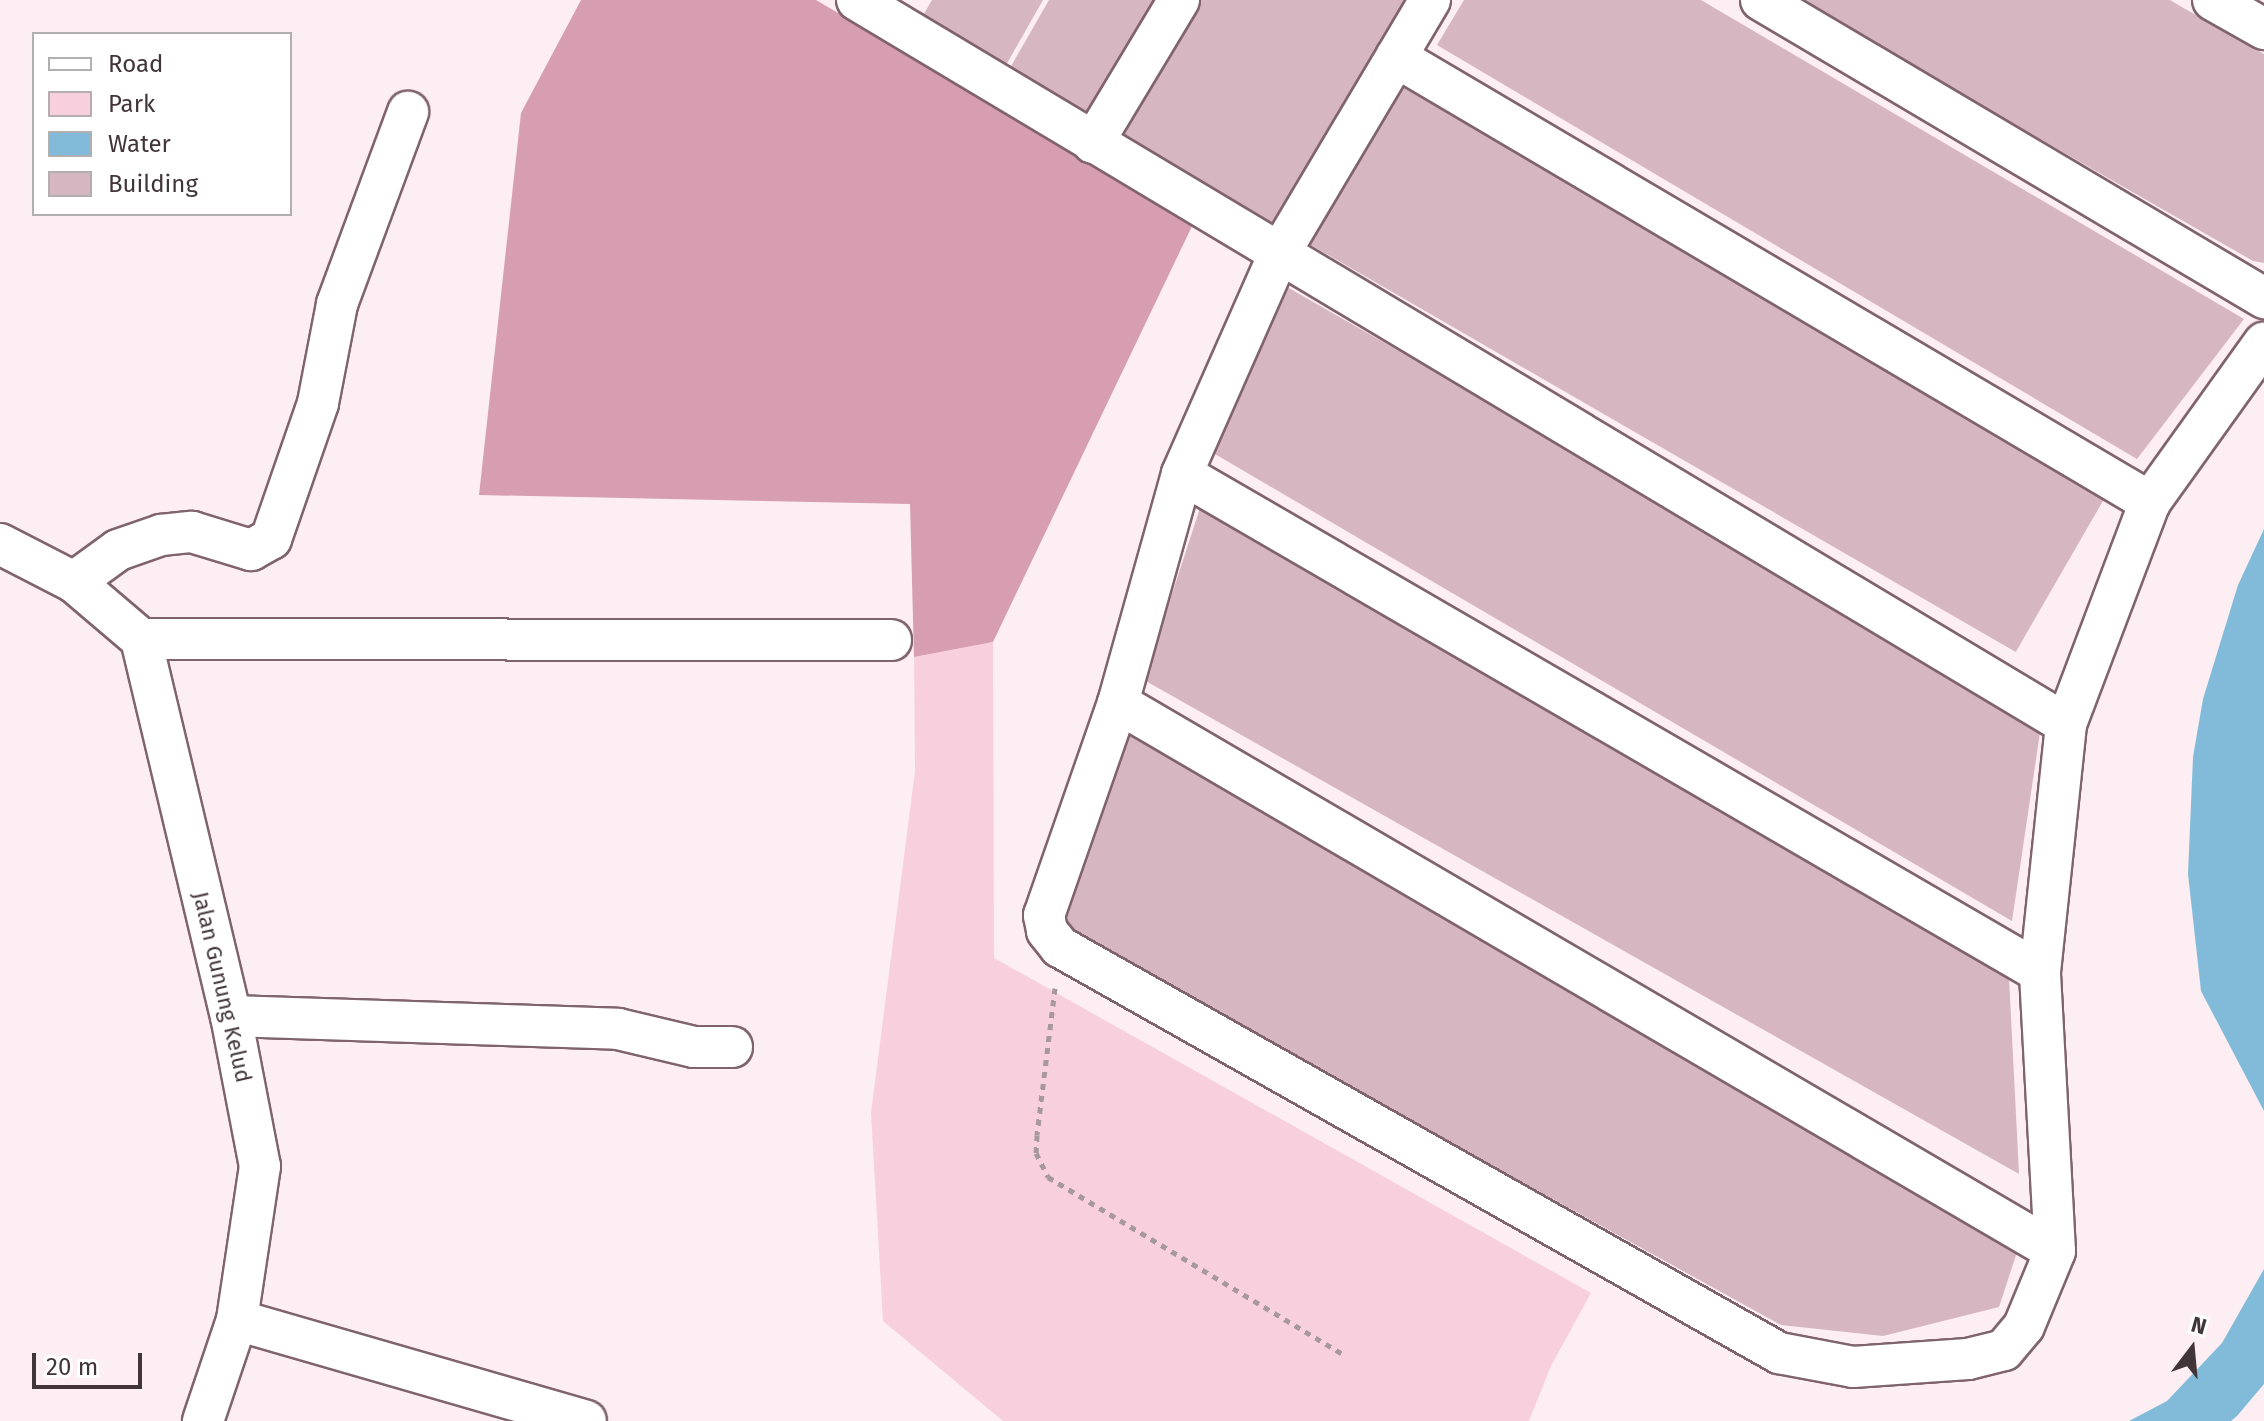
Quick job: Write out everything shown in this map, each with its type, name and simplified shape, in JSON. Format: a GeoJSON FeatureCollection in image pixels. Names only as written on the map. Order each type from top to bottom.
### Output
{"type":"FeatureCollection","features":[{"type":"Feature","properties":{"kind":"street"},"geometry":{"type":"LineString","coordinates":[[857,0],[1278,256],[2066,724]]}},
{"type":"Feature","properties":{"kind":"street"},"geometry":{"type":"LineString","coordinates":[[1093,143],[1179,0]]}},
{"type":"Feature","properties":{"kind":"street"},"geometry":{"type":"LineString","coordinates":[[1430,0],[1278,256],[1182,474],[1118,703],[1044,915],[1060,947],[1779,1353],[1853,1367],[1968,1359],[2004,1350],[2024,1326],[2055,1251],[2040,972],[2066,724],[2150,502],[2264,343]]}},
{"type":"Feature","properties":{"kind":"street"},"geometry":{"type":"LineString","coordinates":[[1761,0],[2264,298]]}},
{"type":"Feature","properties":{"kind":"street"},"geometry":{"type":"LineString","coordinates":[[2213,0],[2264,29]]}},
{"type":"Feature","properties":{"kind":"street"},"geometry":{"type":"LineString","coordinates":[[1396,57],[2150,502]]}},
{"type":"Feature","properties":{"kind":"street"},"geometry":{"type":"LineString","coordinates":[[74,582],[118,550],[161,535],[192,532],[251,550],[271,539],[318,403],[337,304],[408,112]]}},
{"type":"Feature","properties":{"kind":"street"},"geometry":{"type":"LineString","coordinates":[[1182,474],[2040,972]]}},
{"type":"Feature","properties":{"kind":"street"},"geometry":{"type":"LineString","coordinates":[[0,544],[74,582],[141,639],[891,640]]}},
{"type":"Feature","properties":{"kind":"street","name":"Jalan Gunung Kelud"},"geometry":{"type":"LineString","coordinates":[[141,639],[231,1016],[260,1166],[237,1320],[203,1421]]}},
{"type":"Feature","properties":{"kind":"street"},"geometry":{"type":"LineString","coordinates":[[1118,703],[2055,1251]]}},
{"type":"Feature","properties":{"kind":"street"},"geometry":{"type":"LineString","coordinates":[[231,1016],[618,1029],[694,1047],[732,1047]]}},
{"type":"Feature","properties":{"kind":"street"},"geometry":{"type":"LineString","coordinates":[[237,1320],[586,1421]]}},
{"type":"Feature","properties":{"kind":"path"},"geometry":{"type":"LineString","coordinates":[[1060,947],[1036,1153],[1048,1177],[1343,1354]]}},
{"type":"Feature","properties":{"kind":"green space"},"geometry":{"type":"Polygon","coordinates":[[[993,642],[994,958],[1591,1293],[1551,1366],[1529,1421],[1003,1421],[883,1321],[871,1113],[915,771],[914,657],[993,642]]]}},
{"type":"Feature","properties":{"kind":"shaded area"},"geometry":{"type":"Polygon","coordinates":[[[581,0],[816,0],[1194,222],[993,642],[914,657],[910,504],[479,495],[521,113],[581,0]]]}},
{"type":"Feature","properties":{"kind":"water"},"geometry":{"type":"Polygon","coordinates":[[[2264,529],[2264,1111],[2201,991],[2188,874],[2193,757],[2203,699],[2238,585],[2264,529]]]}},
{"type":"Feature","properties":{"kind":"water"},"geometry":{"type":"Polygon","coordinates":[[[2264,1269],[2264,1384],[2237,1416],[2231,1421],[2129,1421],[2167,1401],[2222,1343],[2264,1269]]]}},
{"type":"Feature","properties":{"kind":"building"},"geometry":{"type":"Polygon","coordinates":[[[932,0],[1043,0],[1002,72],[918,24],[932,0]]]}},
{"type":"Feature","properties":{"kind":"building"},"geometry":{"type":"Polygon","coordinates":[[[1049,0],[1158,0],[1088,122],[1006,75],[1049,0]]]}},
{"type":"Feature","properties":{"kind":"building"},"geometry":{"type":"Polygon","coordinates":[[[1200,0],[1414,0],[1278,227],[1120,133],[1200,0]]]}},
{"type":"Feature","properties":{"kind":"building"},"geometry":{"type":"Polygon","coordinates":[[[1464,0],[1701,0],[2244,319],[2137,459],[1437,45],[1464,0]]]}},
{"type":"Feature","properties":{"kind":"building"},"geometry":{"type":"Polygon","coordinates":[[[1797,0],[2170,0],[2264,54],[2264,263],[2253,261],[1797,0]]]}},
{"type":"Feature","properties":{"kind":"building"},"geometry":{"type":"Polygon","coordinates":[[[1402,77],[2111,486],[2016,652],[1306,242],[1402,77]]]}},
{"type":"Feature","properties":{"kind":"building"},"geometry":{"type":"Polygon","coordinates":[[[1287,287],[2042,719],[2012,921],[1215,454],[1287,287]]]}},
{"type":"Feature","properties":{"kind":"building"},"geometry":{"type":"Polygon","coordinates":[[[1200,508],[2009,978],[2019,1174],[1144,680],[1200,508]]]}},
{"type":"Feature","properties":{"kind":"building"},"geometry":{"type":"Polygon","coordinates":[[[1126,718],[2019,1246],[1999,1307],[1883,1336],[1781,1325],[1059,927],[1126,718]]]}}]}
